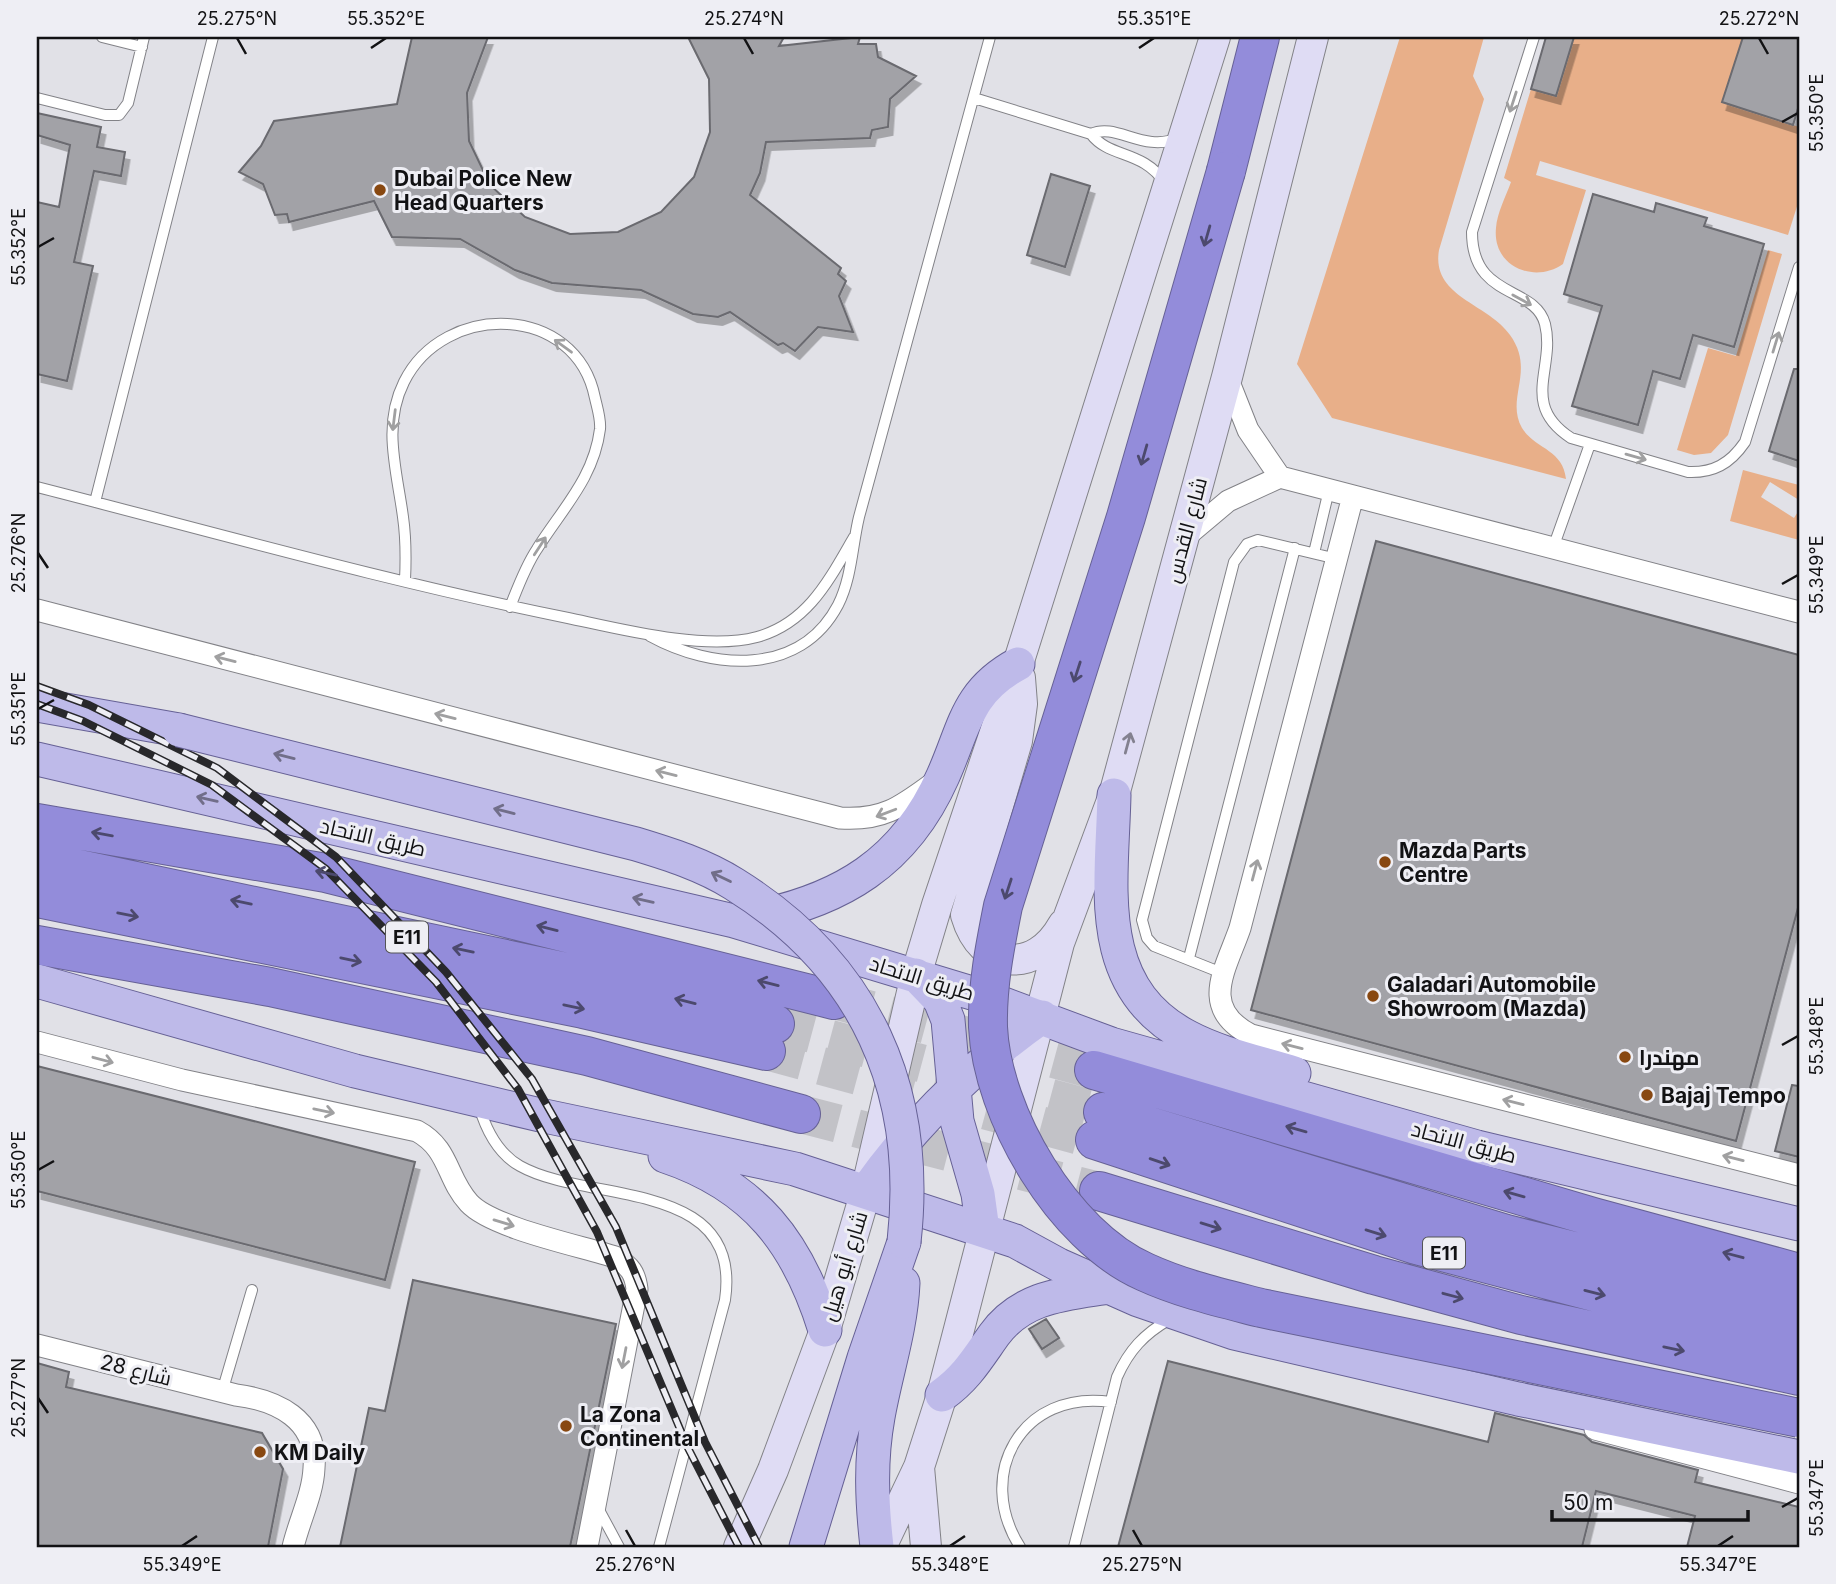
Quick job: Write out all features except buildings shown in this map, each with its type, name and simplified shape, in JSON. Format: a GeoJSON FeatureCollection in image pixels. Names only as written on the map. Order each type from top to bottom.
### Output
{"type":"FeatureCollection","features":[{"type":"Feature","properties":{"kind":"highway"},"geometry":{"type":"LineString","coordinates":[[1260,37],[1226,171],[1126,517],[1000,919],[990,969],[988,1029],[1000,1089],[1024,1146],[1054,1194],[1099,1241],[1143,1271],[1202,1293],[1261,1308],[1799,1418]]}},
{"type":"Feature","properties":{"kind":"highway"},"geometry":{"type":"LineString","coordinates":[[37,823],[327,873],[834,1000]]}},
{"type":"Feature","properties":{"kind":"highway","name":"E11"},"geometry":{"type":"LineString","coordinates":[[37,860],[576,974],[771,1037],[557,1003],[37,898]]}},
{"type":"Feature","properties":{"kind":"highway"},"geometry":{"type":"LineString","coordinates":[[37,945],[270,987],[587,1056],[801,1114]]}},
{"type":"Feature","properties":{"kind":"highway"},"geometry":{"type":"LineString","coordinates":[[1094,1070],[1593,1217],[1799,1273]]}},
{"type":"Feature","properties":{"kind":"highway","name":"E11"},"geometry":{"type":"LineString","coordinates":[[1799,1307],[1506,1234],[1099,1126],[1416,1245],[1799,1346]]}},
{"type":"Feature","properties":{"kind":"highway"},"geometry":{"type":"LineString","coordinates":[[1099,1191],[1347,1267],[1521,1315],[1799,1376]]}},
{"type":"Feature","properties":{"kind":"main road"},"geometry":{"type":"LineString","coordinates":[[983,1230],[978,1194],[957,1121],[945,1009],[916,975],[1018,664],[1215,37]]}},
{"type":"Feature","properties":{"kind":"main road","name":"شارع القدس"},"geometry":{"type":"LineString","coordinates":[[1042,1017],[1066,919],[1114,795],[1227,377],[1313,37]]}},
{"type":"Feature","properties":{"kind":"main road"},"geometry":{"type":"LineString","coordinates":[[734,921],[814,901],[864,876],[887,860],[907,839],[943,776],[972,704],[984,688],[1018,664]]}},
{"type":"Feature","properties":{"kind":"main road"},"geometry":{"type":"LineString","coordinates":[[1018,664],[1022,704],[1017,741],[966,915],[971,934],[982,948],[1002,959],[1021,960],[1040,953],[1054,941],[1066,919]]}},
{"type":"Feature","properties":{"kind":"main road"},"geometry":{"type":"LineString","coordinates":[[37,705],[179,730],[636,844],[685,859],[734,884],[812,947],[846,985],[872,1027],[890,1071],[902,1119],[907,1201],[897,1333],[878,1417],[873,1458],[872,1504],[879,1547]]}},
{"type":"Feature","properties":{"kind":"main road","name":"طريق الاتحاد"},"geometry":{"type":"LineString","coordinates":[[37,759],[734,921],[916,975],[1042,1017],[1111,1044],[1477,1147],[1799,1224]]}},
{"type":"Feature","properties":{"kind":"main road"},"geometry":{"type":"LineString","coordinates":[[1114,795],[1111,919],[1115,948],[1125,973],[1159,1019],[1189,1038],[1421,1117],[1449,1129],[1477,1147]]}},
{"type":"Feature","properties":{"kind":"main road","name":"شارع أبو هيل"},"geometry":{"type":"LineString","coordinates":[[739,1547],[773,1470],[825,1330],[866,1191],[916,975]]}},
{"type":"Feature","properties":{"kind":"main road"},"geometry":{"type":"LineString","coordinates":[[37,981],[355,1070],[540,1115],[794,1169],[1015,1241],[1109,1287],[1177,1315],[1289,1348],[1799,1457]]}},
{"type":"Feature","properties":{"kind":"main road"},"geometry":{"type":"LineString","coordinates":[[879,1547],[919,1467],[942,1395],[974,1278],[983,1230],[1042,1017]]}},
{"type":"Feature","properties":{"kind":"main road"},"geometry":{"type":"LineString","coordinates":[[866,1191],[906,1138],[952,1088],[995,1051],[1042,1017]]}},
{"type":"Feature","properties":{"kind":"main road"},"geometry":{"type":"LineString","coordinates":[[540,1115],[686,1163],[726,1183],[760,1210],[788,1245],[812,1287],[825,1330]]}},
{"type":"Feature","properties":{"kind":"main road"},"geometry":{"type":"LineString","coordinates":[[806,1547],[827,1486],[864,1358],[904,1242]]}},
{"type":"Feature","properties":{"kind":"main road"},"geometry":{"type":"LineString","coordinates":[[942,1395],[973,1368],[994,1335],[1022,1308],[1054,1296],[1109,1287]]}},
{"type":"Feature","properties":{"kind":"main road"},"geometry":{"type":"LineString","coordinates":[[919,1467],[926,1547]]}},
{"type":"Feature","properties":{"kind":"main road"},"geometry":{"type":"LineString","coordinates":[[752,1547],[773,1470]]}},
{"type":"Feature","properties":{"kind":"street"},"geometry":{"type":"LineString","coordinates":[[1227,377],[1248,430],[1280,477]]}},
{"type":"Feature","properties":{"kind":"street"},"geometry":{"type":"LineString","coordinates":[[1184,538],[1228,501],[1280,477],[1799,612]]}},
{"type":"Feature","properties":{"kind":"street"},"geometry":{"type":"LineString","coordinates":[[1353,496],[1240,928],[1222,972],[1219,990],[1221,1004],[1237,1028],[1251,1035],[1799,1175]]}},
{"type":"Feature","properties":{"kind":"street"},"geometry":{"type":"LineString","coordinates":[[37,610],[840,818],[859,819],[887,813],[943,776]]}},
{"type":"Feature","properties":{"kind":"street"},"geometry":{"type":"LineString","coordinates":[[37,1042],[182,1080],[417,1131],[431,1139],[441,1150],[456,1187],[471,1206],[492,1219],[615,1257],[627,1264],[635,1275],[637,1289],[587,1547]]}},
{"type":"Feature","properties":{"kind":"street","name":"شارع 28"},"geometry":{"type":"LineString","coordinates":[[37,1345],[229,1394],[273,1415],[295,1439],[303,1469],[300,1519],[293,1547]]}},
{"type":"Feature","properties":{"kind":"street"},"geometry":{"type":"LineString","coordinates":[[1518,1399],[1615,1436],[1799,1483]]}},
{"type":"Feature","properties":{"kind":"lane"},"geometry":{"type":"LineString","coordinates":[[37,98],[105,116],[119,115],[128,103],[143,42],[102,37]]}},
{"type":"Feature","properties":{"kind":"lane"},"geometry":{"type":"LineString","coordinates":[[95,502],[213,37]]}},
{"type":"Feature","properties":{"kind":"lane"},"geometry":{"type":"LineString","coordinates":[[648,635],[684,652],[721,660],[761,662],[780,656],[814,636],[827,622],[847,583],[854,537],[990,37]]}},
{"type":"Feature","properties":{"kind":"lane"},"geometry":{"type":"LineString","coordinates":[[1534,37],[1472,232],[1472,241],[1475,256],[1487,278],[1499,288],[1532,305],[1545,324],[1542,396],[1549,419],[1572,438],[1688,471],[1701,472],[1727,463],[1745,442],[1799,267]]}},
{"type":"Feature","properties":{"kind":"lane"},"geometry":{"type":"LineString","coordinates":[[974,98],[1091,134],[1110,132],[1152,144],[1186,135]]}},
{"type":"Feature","properties":{"kind":"lane"},"geometry":{"type":"LineString","coordinates":[[1091,134],[1106,147],[1146,162],[1169,188]]}},
{"type":"Feature","properties":{"kind":"lane"},"geometry":{"type":"LineString","coordinates":[[405,580],[404,518],[392,452],[394,413],[404,381],[428,350],[458,333],[496,321],[522,324],[541,330],[573,354],[592,384],[601,425],[594,462],[578,492],[536,551],[510,607]]}},
{"type":"Feature","properties":{"kind":"lane"},"geometry":{"type":"LineString","coordinates":[[1553,548],[1590,444]]}},
{"type":"Feature","properties":{"kind":"lane"},"geometry":{"type":"LineString","coordinates":[[37,487],[510,607],[648,635],[731,641],[757,637],[798,616],[821,593],[854,537]]}},
{"type":"Feature","properties":{"kind":"lane"},"geometry":{"type":"LineString","coordinates":[[1314,553],[1329,490]]}},
{"type":"Feature","properties":{"kind":"lane"},"geometry":{"type":"LineString","coordinates":[[1222,972],[1154,946],[1147,938],[1142,920],[1234,562],[1247,544],[1258,540],[1336,559]]}},
{"type":"Feature","properties":{"kind":"lane"},"geometry":{"type":"LineString","coordinates":[[1189,958],[1295,548]]}},
{"type":"Feature","properties":{"kind":"lane"},"geometry":{"type":"LineString","coordinates":[[477,1100],[492,1140],[520,1166],[667,1204],[691,1215],[709,1233],[722,1256],[727,1282],[725,1300],[659,1547]]}},
{"type":"Feature","properties":{"kind":"lane"},"geometry":{"type":"LineString","coordinates":[[229,1394],[251,1290]]}},
{"type":"Feature","properties":{"kind":"lane"},"geometry":{"type":"LineString","coordinates":[[1074,1547],[1117,1377],[1134,1346],[1177,1315]]}},
{"type":"Feature","properties":{"kind":"lane"},"geometry":{"type":"LineString","coordinates":[[1020,1547],[1002,1508],[1001,1484],[1005,1461],[1016,1440],[1031,1422],[1050,1409],[1073,1402],[1111,1402]]}},
{"type":"Feature","properties":{"kind":"lane"},"geometry":{"type":"LineString","coordinates":[[596,1503],[619,1547]]}},
{"type":"Feature","properties":{"kind":"shaded area"},"geometry":{"type":"Polygon","coordinates":[[[1400,37],[1484,37],[1473,76],[1484,99],[1439,250],[1439,266],[1452,289],[1489,315],[1510,335],[1520,360],[1517,406],[1522,428],[1560,461],[1566,479],[1332,418],[1297,364],[1400,37]]]}},
{"type":"Feature","properties":{"kind":"shaded area"},"geometry":{"type":"Polygon","coordinates":[[[1574,37],[1743,37],[1722,102],[1799,127],[1799,200],[1788,235],[1540,161],[1536,175],[1586,190],[1563,264],[1552,270],[1528,272],[1508,262],[1497,242],[1496,228],[1511,182],[1504,178],[1531,89],[1556,96],[1574,37]]]}},
{"type":"Feature","properties":{"kind":"shaded area"},"geometry":{"type":"Polygon","coordinates":[[[1768,250],[1782,254],[1728,435],[1711,453],[1694,455],[1677,450],[1708,348],[1736,356],[1768,250]]]}},
{"type":"Feature","properties":{"kind":"shaded area"},"geometry":{"type":"Polygon","coordinates":[[[1743,470],[1799,485],[1799,500],[1770,482],[1761,497],[1794,518],[1799,510],[1799,540],[1730,521],[1743,470]]]}},
{"type":"Feature","properties":{"kind":"tunnel"},"geometry":{"type":"LineString","coordinates":[[834,1000],[1094,1070]]}},
{"type":"Feature","properties":{"kind":"tunnel"},"geometry":{"type":"LineString","coordinates":[[775,1024],[1103,1112]]}},
{"type":"Feature","properties":{"kind":"tunnel"},"geometry":{"type":"LineString","coordinates":[[766,1051],[1095,1140]]}},
{"type":"Feature","properties":{"kind":"tunnel"},"geometry":{"type":"LineString","coordinates":[[801,1114],[1099,1191]]}},
{"type":"Feature","properties":{"kind":"railway"},"geometry":{"type":"LineString","coordinates":[[37,686],[89,705],[217,768],[336,857],[446,972],[532,1079],[616,1227],[705,1442],[759,1547]]}},
{"type":"Feature","properties":{"kind":"railway"},"geometry":{"type":"LineString","coordinates":[[37,704],[83,721],[212,785],[326,869],[436,982],[518,1089],[597,1232],[688,1448],[739,1547]]}},
{"type":"Feature","properties":{"kind":"place","name":"Dubai Police New Head Quarters"},"geometry":{"type":"Point","coordinates":[380,190]}},
{"type":"Feature","properties":{"kind":"place","name":"Mazda Parts Centre"},"geometry":{"type":"Point","coordinates":[1385,862]}},
{"type":"Feature","properties":{"kind":"place","name":"Galadari Automobile Showroom (Mazda)"},"geometry":{"type":"Point","coordinates":[1373,996]}},
{"type":"Feature","properties":{"kind":"place","name":"مهندرا"},"geometry":{"type":"Point","coordinates":[1625,1057]}},
{"type":"Feature","properties":{"kind":"place","name":"Bajaj Tempo"},"geometry":{"type":"Point","coordinates":[1647,1095]}},
{"type":"Feature","properties":{"kind":"place","name":"La Zona Continental"},"geometry":{"type":"Point","coordinates":[566,1426]}},
{"type":"Feature","properties":{"kind":"place","name":"KM Daily"},"geometry":{"type":"Point","coordinates":[260,1452]}}]}
